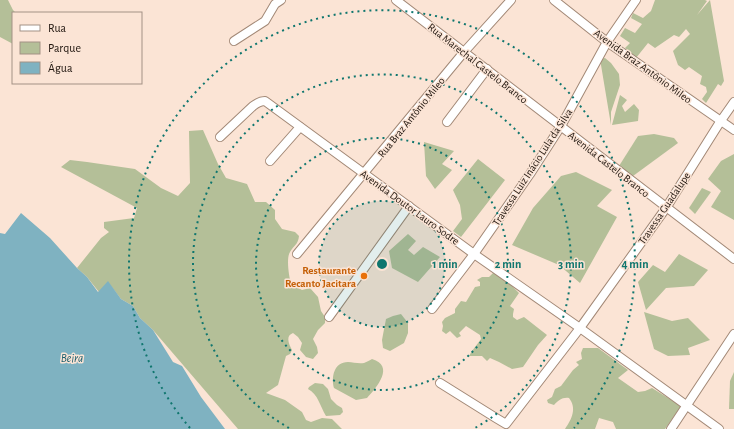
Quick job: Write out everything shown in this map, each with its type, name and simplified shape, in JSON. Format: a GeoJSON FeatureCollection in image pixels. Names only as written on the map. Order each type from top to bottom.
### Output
{"type":"FeatureCollection","features":[{"type":"Feature","properties":{"kind":"street"},"geometry":{"type":"LineString","coordinates":[[234,41],[265,21],[275,4],[282,0]]}},
{"type":"Feature","properties":{"kind":"street","name":"Rua Marechal Castelo Branco"},"geometry":{"type":"LineString","coordinates":[[396,0],[561,126]]}},
{"type":"Feature","properties":{"kind":"street","name":"Rua Braz Antônio Mileo"},"geometry":{"type":"LineString","coordinates":[[297,254],[464,52],[511,0]]}},
{"type":"Feature","properties":{"kind":"street","name":"Avenida Braz Antônio Mileo"},"geometry":{"type":"LineString","coordinates":[[554,0],[607,42],[720,122],[734,130]]}},
{"type":"Feature","properties":{"kind":"street","name":"Travessa Luiz Inácio Lula da Silva"},"geometry":{"type":"LineString","coordinates":[[432,309],[474,254],[530,174],[561,126],[607,42],[636,0]]}},
{"type":"Feature","properties":{"kind":"street"},"geometry":{"type":"LineString","coordinates":[[446,122],[487,70]]}},
{"type":"Feature","properties":{"kind":"street","name":"Avenida Doutor Lauro Sodre"},"geometry":{"type":"LineString","coordinates":[[220,137],[253,106],[262,101],[265,102],[719,429]]}},
{"type":"Feature","properties":{"kind":"street","name":"Travessa Guadalupe"},"geometry":{"type":"LineString","coordinates":[[440,383],[506,424],[580,328],[666,208],[734,102]]}},
{"type":"Feature","properties":{"kind":"street","name":"Avenida Castelo Branco"},"geometry":{"type":"LineString","coordinates":[[561,126],[734,259]]}},
{"type":"Feature","properties":{"kind":"street"},"geometry":{"type":"LineString","coordinates":[[270,161],[300,127]]}},
{"type":"Feature","properties":{"kind":"street"},"geometry":{"type":"LineString","coordinates":[[329,317],[409,206]]}},
{"type":"Feature","properties":{"kind":"street"},"geometry":{"type":"LineString","coordinates":[[671,429],[734,334]]}},
{"type":"Feature","properties":{"kind":"green space"},"geometry":{"type":"Polygon","coordinates":[[[0,0],[8,0],[15,12],[12,12],[12,43],[0,37],[0,0]]]}},
{"type":"Feature","properties":{"kind":"green space"},"geometry":{"type":"Polygon","coordinates":[[[655,0],[707,1],[697,15],[710,0],[724,81],[721,86],[718,84],[706,103],[702,99],[707,92],[706,87],[700,84],[702,76],[689,67],[685,70],[678,65],[673,51],[690,34],[686,29],[679,37],[674,35],[655,48],[648,43],[636,58],[625,48],[630,43],[620,36],[625,28],[635,33],[642,24],[631,18],[633,13],[643,18],[651,11],[655,0]]]}},
{"type":"Feature","properties":{"kind":"green space"},"geometry":{"type":"Polygon","coordinates":[[[605,58],[611,63],[619,74],[620,85],[611,112],[611,125],[600,59],[605,58]]]}},
{"type":"Feature","properties":{"kind":"green space"},"geometry":{"type":"Polygon","coordinates":[[[620,95],[627,100],[622,106],[625,112],[634,104],[639,110],[638,121],[612,125],[620,95]]]}},
{"type":"Feature","properties":{"kind":"green space"},"geometry":{"type":"Polygon","coordinates":[[[203,130],[226,178],[247,184],[255,202],[266,202],[275,210],[275,219],[282,229],[295,232],[299,236],[297,243],[290,252],[288,259],[291,284],[302,290],[310,288],[318,297],[321,311],[325,317],[325,323],[318,330],[313,339],[318,353],[313,359],[306,357],[300,350],[302,343],[298,337],[293,333],[289,336],[288,340],[292,350],[290,354],[286,356],[278,385],[266,393],[285,400],[302,412],[306,420],[311,422],[322,418],[332,419],[342,429],[238,429],[153,330],[140,318],[133,306],[121,299],[108,282],[99,292],[87,277],[77,268],[101,238],[109,232],[104,228],[104,222],[134,218],[137,208],[61,167],[70,160],[135,169],[161,188],[178,196],[190,183],[189,131],[203,130]]]}},
{"type":"Feature","properties":{"kind":"green space"},"geometry":{"type":"Polygon","coordinates":[[[654,134],[674,138],[678,143],[633,176],[619,166],[638,136],[654,134]]]}},
{"type":"Feature","properties":{"kind":"green space"},"geometry":{"type":"Polygon","coordinates":[[[424,142],[454,151],[442,164],[452,170],[435,189],[426,176],[424,142]]]}},
{"type":"Feature","properties":{"kind":"green space"},"geometry":{"type":"Polygon","coordinates":[[[734,154],[734,220],[711,207],[721,191],[708,179],[721,161],[734,154]]]}},
{"type":"Feature","properties":{"kind":"green space"},"geometry":{"type":"Polygon","coordinates":[[[478,159],[505,180],[461,237],[453,231],[462,219],[460,205],[453,190],[478,159]]]}},
{"type":"Feature","properties":{"kind":"green space"},"geometry":{"type":"Polygon","coordinates":[[[576,172],[612,190],[597,206],[617,217],[580,283],[559,265],[512,245],[533,208],[561,176],[576,172]]]}},
{"type":"Feature","properties":{"kind":"green space"},"geometry":{"type":"Polygon","coordinates":[[[702,188],[711,192],[695,214],[689,208],[702,188]]]}},
{"type":"Feature","properties":{"kind":"green space"},"geometry":{"type":"Polygon","coordinates":[[[408,234],[416,241],[408,250],[414,255],[423,247],[440,257],[418,282],[392,268],[389,251],[408,234]]]}},
{"type":"Feature","properties":{"kind":"green space"},"geometry":{"type":"Polygon","coordinates":[[[679,254],[708,270],[694,286],[666,288],[646,310],[638,282],[653,265],[665,272],[679,254]]]}},
{"type":"Feature","properties":{"kind":"green space"},"geometry":{"type":"Polygon","coordinates":[[[494,272],[506,280],[519,293],[510,306],[514,309],[513,317],[517,320],[524,317],[547,335],[523,367],[512,369],[490,358],[487,361],[482,356],[469,356],[481,339],[480,335],[466,326],[459,333],[461,336],[457,338],[450,331],[446,334],[442,331],[442,322],[445,318],[455,313],[455,309],[461,301],[466,302],[475,287],[480,286],[480,282],[477,280],[482,277],[489,277],[494,272]]]}},
{"type":"Feature","properties":{"kind":"green space"},"geometry":{"type":"Polygon","coordinates":[[[644,312],[672,321],[688,318],[710,340],[688,348],[690,355],[668,356],[654,349],[644,312]]]}},
{"type":"Feature","properties":{"kind":"green space"},"geometry":{"type":"Polygon","coordinates":[[[401,314],[408,323],[408,333],[404,343],[390,351],[383,348],[382,340],[386,319],[401,314]]]}},
{"type":"Feature","properties":{"kind":"green space"},"geometry":{"type":"Polygon","coordinates":[[[583,348],[598,348],[628,370],[618,378],[638,392],[652,388],[681,406],[665,429],[616,429],[613,422],[599,418],[595,429],[565,429],[573,414],[573,406],[569,398],[564,398],[554,405],[548,403],[547,400],[552,397],[555,389],[561,386],[573,370],[579,365],[576,362],[582,359],[581,353],[583,348]]]}},
{"type":"Feature","properties":{"kind":"green space"},"geometry":{"type":"Polygon","coordinates":[[[372,359],[379,362],[382,366],[383,372],[379,383],[367,398],[356,400],[334,388],[333,375],[339,365],[348,362],[364,363],[372,359]]]}},
{"type":"Feature","properties":{"kind":"green space"},"geometry":{"type":"Polygon","coordinates":[[[734,372],[734,409],[729,409],[730,381],[734,372]]]}},
{"type":"Feature","properties":{"kind":"green space"},"geometry":{"type":"Polygon","coordinates":[[[315,383],[323,384],[328,389],[331,399],[342,408],[343,412],[340,415],[326,416],[317,397],[308,389],[315,383]]]}},
{"type":"Feature","properties":{"kind":"water","name":"Beira"},"geometry":{"type":"Polygon","coordinates":[[[21,213],[50,238],[87,277],[98,292],[108,281],[121,299],[133,306],[140,318],[153,330],[173,362],[182,366],[201,397],[225,429],[0,429],[0,233],[5,234],[21,213]]]}},
{"type":"Feature","properties":{"kind":"place","name":"Restaurante Recanto Jacitara"},"geometry":{"type":"Point","coordinates":[364,276]}}]}
